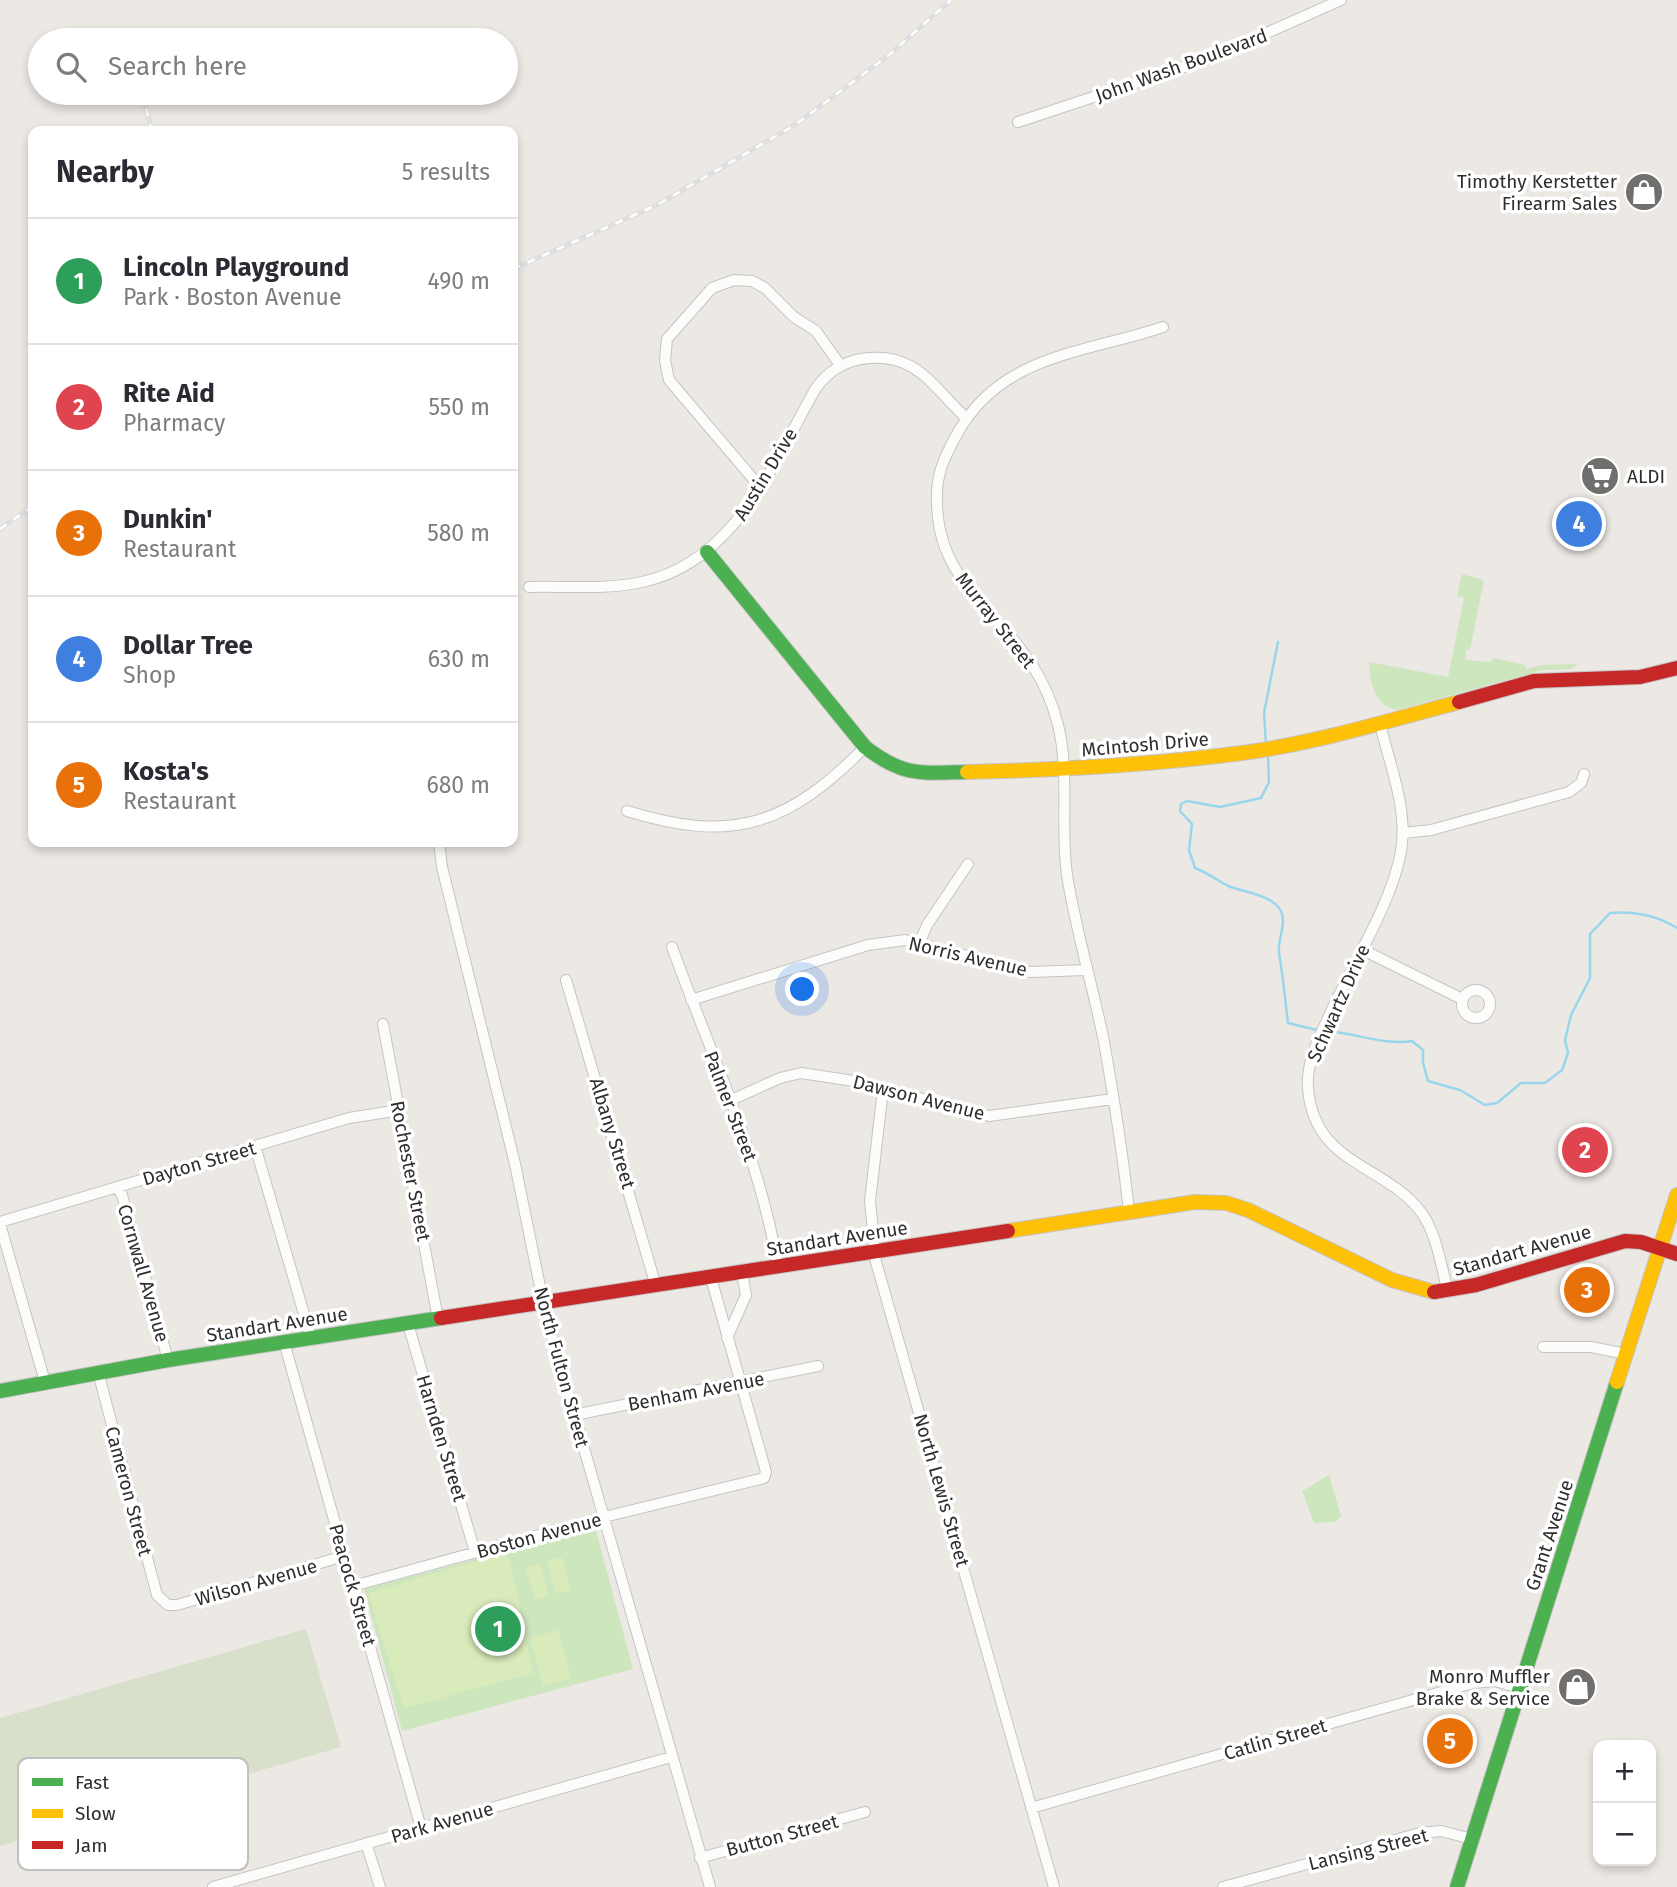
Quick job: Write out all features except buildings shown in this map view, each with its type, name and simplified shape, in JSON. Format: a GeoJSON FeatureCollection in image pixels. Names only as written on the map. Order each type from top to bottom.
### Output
{"type":"FeatureCollection","features":[{"type":"Feature","properties":{"kind":"main road","name":"McIntosh Drive"},"geometry":{"type":"LineString","coordinates":[[707,552],[865,747],[887,764],[911,773],[1062,770],[1183,761],[1244,753],[1380,724],[1534,681],[1558,677],[1625,680],[1651,677],[1677,668]]}},
{"type":"Feature","properties":{"kind":"main road","name":"Grant Avenue"},"geometry":{"type":"LineString","coordinates":[[1457,1887],[1677,1195]]}},
{"type":"Feature","properties":{"kind":"main road","name":"Standart Avenue"},"geometry":{"type":"LineString","coordinates":[[0,1391],[168,1360],[1195,1202],[1239,1206],[1392,1280],[1426,1291],[1448,1292],[1625,1241],[1660,1247],[1677,1254]]}},
{"type":"Feature","properties":{"kind":"street","name":"John Wash Boulevard"},"geometry":{"type":"LineString","coordinates":[[1018,122],[1208,59],[1341,0]]}},
{"type":"Feature","properties":{"kind":"street"},"geometry":{"type":"LineString","coordinates":[[760,487],[669,380],[665,360],[667,339],[715,285],[734,279],[752,281],[765,288],[789,313],[816,331],[840,365],[872,358],[887,358],[911,365],[966,418]]}},
{"type":"Feature","properties":{"kind":"street","name":"Murray Street"},"geometry":{"type":"LineString","coordinates":[[1129,1212],[1113,1099],[1067,871],[1059,729],[1039,675],[1005,626],[962,578],[942,541],[936,503],[938,476],[966,418],[992,390],[1062,353],[1163,327]]}},
{"type":"Feature","properties":{"kind":"street","name":"Austin Drive"},"geometry":{"type":"LineString","coordinates":[[529,586],[597,588],[643,582],[685,565],[707,552],[733,527],[760,487],[816,388],[823,378],[840,365]]}},
{"type":"Feature","properties":{"kind":"street","name":"Schwartz Drive"},"geometry":{"type":"LineString","coordinates":[[1380,724],[1401,810],[1403,833],[1394,876],[1315,1047],[1307,1079],[1309,1103],[1317,1124],[1336,1149],[1420,1210],[1435,1242],[1448,1292]]}},
{"type":"Feature","properties":{"kind":"street"},"geometry":{"type":"LineString","coordinates":[[627,811],[697,827],[750,823],[775,816],[809,798],[865,747]]}},
{"type":"Feature","properties":{"kind":"street"},"geometry":{"type":"LineString","coordinates":[[1403,833],[1431,830],[1569,793],[1580,783],[1584,774]]}},
{"type":"Feature","properties":{"kind":"street","name":"North Fulton Street"},"geometry":{"type":"LineString","coordinates":[[440,847],[442,867],[515,1164],[543,1303],[710,1887]]}},
{"type":"Feature","properties":{"kind":"street"},"geometry":{"type":"LineString","coordinates":[[920,942],[927,925],[968,864]]}},
{"type":"Feature","properties":{"kind":"street","name":"Norris Avenue"},"geometry":{"type":"LineString","coordinates":[[691,1000],[868,945],[897,940],[920,942],[1030,972],[1086,970]]}},
{"type":"Feature","properties":{"kind":"street","name":"Palmer Street"},"geometry":{"type":"LineString","coordinates":[[672,947],[766,1205],[778,1267]]}},
{"type":"Feature","properties":{"kind":"street"},"geometry":{"type":"LineString","coordinates":[[1361,948],[1462,999]]}},
{"type":"Feature","properties":{"kind":"street","name":"Albany Street"},"geometry":{"type":"LineString","coordinates":[[566,980],[656,1286]]}},
{"type":"Feature","properties":{"kind":"street","name":"Rochester Street"},"geometry":{"type":"LineString","coordinates":[[383,1024],[438,1319]]}},
{"type":"Feature","properties":{"kind":"street","name":"Dawson Avenue"},"geometry":{"type":"LineString","coordinates":[[729,1101],[780,1078],[801,1073],[883,1089],[989,1116],[1113,1099]]}},
{"type":"Feature","properties":{"kind":"street","name":"North Lewis Street"},"geometry":{"type":"LineString","coordinates":[[883,1089],[872,1172],[870,1219],[875,1251],[1054,1887]]}},
{"type":"Feature","properties":{"kind":"street","name":"Dayton Street"},"geometry":{"type":"LineString","coordinates":[[0,1223],[349,1118],[400,1110]]}},
{"type":"Feature","properties":{"kind":"street"},"geometry":{"type":"LineString","coordinates":[[255,1146],[311,1338]]}},
{"type":"Feature","properties":{"kind":"street","name":"Cornwall Avenue"},"geometry":{"type":"LineString","coordinates":[[117,1187],[122,1195],[168,1360]]}},
{"type":"Feature","properties":{"kind":"street"},"geometry":{"type":"LineString","coordinates":[[0,1223],[45,1382]]}},
{"type":"Feature","properties":{"kind":"street"},"geometry":{"type":"LineString","coordinates":[[727,1338],[746,1295],[742,1273]]}},
{"type":"Feature","properties":{"kind":"street"},"geometry":{"type":"LineString","coordinates":[[711,1278],[740,1382]]}},
{"type":"Feature","properties":{"kind":"street","name":"Harnden Street"},"geometry":{"type":"LineString","coordinates":[[408,1324],[475,1552]]}},
{"type":"Feature","properties":{"kind":"street","name":"Peacock Street"},"geometry":{"type":"LineString","coordinates":[[284,1342],[421,1828]]}},
{"type":"Feature","properties":{"kind":"street"},"geometry":{"type":"LineString","coordinates":[[1543,1347],[1591,1347],[1626,1354]]}},
{"type":"Feature","properties":{"kind":"street","name":"Benham Avenue"},"geometry":{"type":"LineString","coordinates":[[574,1415],[818,1366]]}},
{"type":"Feature","properties":{"kind":"street","name":"Cameron Street"},"geometry":{"type":"LineString","coordinates":[[98,1372],[157,1595],[168,1605]]}},
{"type":"Feature","properties":{"kind":"street","name":"Boston Avenue"},"geometry":{"type":"LineString","coordinates":[[353,1586],[604,1517],[726,1488],[766,1475],[740,1382]]}},
{"type":"Feature","properties":{"kind":"street","name":"Wilson Avenue"},"geometry":{"type":"LineString","coordinates":[[168,1605],[177,1605],[344,1556]]}},
{"type":"Feature","properties":{"kind":"street","name":"Catlin Street"},"geometry":{"type":"LineString","coordinates":[[1031,1808],[1473,1683],[1495,1681],[1520,1688]]}},
{"type":"Feature","properties":{"kind":"street","name":"Park Avenue"},"geometry":{"type":"LineString","coordinates":[[213,1887],[671,1757]]}},
{"type":"Feature","properties":{"kind":"street","name":"Button Street"},"geometry":{"type":"LineString","coordinates":[[700,1858],[865,1812]]}},
{"type":"Feature","properties":{"kind":"street","name":"Lansing Street"},"geometry":{"type":"LineString","coordinates":[[1223,1887],[1420,1833],[1441,1832],[1472,1839]]}},
{"type":"Feature","properties":{"kind":"street"},"geometry":{"type":"LineString","coordinates":[[366,1843],[380,1887]]}},
{"type":"Feature","properties":{"kind":"green space"},"geometry":{"type":"Polygon","coordinates":[[[1462,574],[1484,580],[1470,650],[1467,649],[1465,660],[1492,662],[1493,658],[1525,665],[1527,669],[1540,665],[1578,664],[1570,669],[1543,670],[1397,710],[1389,708],[1378,699],[1369,662],[1448,677],[1464,598],[1457,596],[1462,574]]]}},
{"type":"Feature","properties":{"kind":"green space"},"geometry":{"type":"Polygon","coordinates":[[[1329,1475],[1341,1516],[1335,1522],[1314,1523],[1302,1491],[1329,1475]]]}},
{"type":"Feature","properties":{"kind":"green space"},"geometry":{"type":"Polygon","coordinates":[[[595,1527],[633,1669],[402,1731],[364,1589],[595,1527]]]}},
{"type":"Feature","properties":{"kind":"green space"},"geometry":{"type":"Polygon","coordinates":[[[501,1554],[510,1559],[533,1673],[404,1708],[368,1593],[501,1554]]]}},
{"type":"Feature","properties":{"kind":"green space"},"geometry":{"type":"Polygon","coordinates":[[[562,1557],[571,1590],[556,1594],[547,1561],[562,1557]]]}},
{"type":"Feature","properties":{"kind":"green space"},"geometry":{"type":"Polygon","coordinates":[[[540,1563],[549,1595],[535,1600],[525,1568],[540,1563]]]}},
{"type":"Feature","properties":{"kind":"green space"},"geometry":{"type":"Polygon","coordinates":[[[306,1629],[341,1747],[248,1774],[248,1758],[18,1758],[18,1841],[0,1846],[0,1718],[306,1629]]]}},
{"type":"Feature","properties":{"kind":"green space"},"geometry":{"type":"Polygon","coordinates":[[[558,1630],[571,1678],[543,1686],[530,1638],[558,1630]]]}},
{"type":"Feature","properties":{"kind":"waterway"},"geometry":{"type":"LineString","coordinates":[[1266,745],[1264,713],[1278,642]]}},
{"type":"Feature","properties":{"kind":"waterway"},"geometry":{"type":"LineString","coordinates":[[1268,755],[1269,782],[1261,798],[1220,807],[1187,801],[1181,804],[1180,811],[1192,824],[1189,850],[1195,868],[1228,886],[1265,898],[1281,911],[1283,922],[1279,953],[1288,1023],[1317,1030]]}},
{"type":"Feature","properties":{"kind":"waterway"},"geometry":{"type":"LineString","coordinates":[[1327,1031],[1392,1042],[1412,1041],[1423,1050],[1428,1081],[1460,1090],[1485,1105],[1497,1103],[1521,1083],[1545,1083],[1562,1070],[1568,1053],[1565,1040],[1571,1015],[1590,978],[1590,934],[1610,913],[1645,915],[1677,928]]}},
{"type":"Feature","properties":{"kind":"railway"},"geometry":{"type":"LineString","coordinates":[[518,267],[657,205],[795,125],[889,55],[951,0]]}},
{"type":"Feature","properties":{"kind":"railway"},"geometry":{"type":"LineString","coordinates":[[145,105],[151,126]]}},
{"type":"Feature","properties":{"kind":"railway"},"geometry":{"type":"LineString","coordinates":[[0,529],[28,509]]}},
{"type":"Feature","properties":{"kind":"traffic: fast"},"geometry":{"type":"LineString","coordinates":[[707,552],[865,747],[891,764],[913,771],[967,772]]}},
{"type":"Feature","properties":{"kind":"traffic: fast"},"geometry":{"type":"LineString","coordinates":[[0,1391],[168,1360],[441,1318]]}},
{"type":"Feature","properties":{"kind":"traffic: fast"},"geometry":{"type":"LineString","coordinates":[[1457,1887],[1617,1382]]}},
{"type":"Feature","properties":{"kind":"traffic: slow"},"geometry":{"type":"LineString","coordinates":[[967,772],[1105,766],[1242,753],[1324,737],[1459,702]]}},
{"type":"Feature","properties":{"kind":"traffic: slow"},"geometry":{"type":"LineString","coordinates":[[1617,1382],[1677,1195]]}},
{"type":"Feature","properties":{"kind":"traffic: slow"},"geometry":{"type":"LineString","coordinates":[[1008,1231],[1195,1202],[1226,1203],[1248,1210],[1392,1280],[1434,1292]]}},
{"type":"Feature","properties":{"kind":"traffic: jam"},"geometry":{"type":"LineString","coordinates":[[1459,702],[1534,681],[1640,677],[1677,668]]}},
{"type":"Feature","properties":{"kind":"traffic: jam"},"geometry":{"type":"LineString","coordinates":[[441,1318],[1008,1231]]}},
{"type":"Feature","properties":{"kind":"traffic: jam"},"geometry":{"type":"LineString","coordinates":[[1434,1292],[1476,1285],[1625,1241],[1641,1242],[1677,1254]]}},
{"type":"Feature","properties":{"kind":"place","name":"Timothy Kerstetter Firearm Sales"},"geometry":{"type":"Point","coordinates":[1644,192]}},
{"type":"Feature","properties":{"kind":"place","name":"ALDI"},"geometry":{"type":"Point","coordinates":[1600,476]}},
{"type":"Feature","properties":{"kind":"place","name":"Dollar Tree"},"geometry":{"type":"Point","coordinates":[1579,524]}},
{"type":"Feature","properties":{"kind":"place","name":"Rite Aid"},"geometry":{"type":"Point","coordinates":[1585,1150]}},
{"type":"Feature","properties":{"kind":"place","name":"Dunkin'"},"geometry":{"type":"Point","coordinates":[1587,1290]}},
{"type":"Feature","properties":{"kind":"place","name":"Lincoln Playground"},"geometry":{"type":"Point","coordinates":[498,1629]}},
{"type":"Feature","properties":{"kind":"place","name":"Monro Muffler Brake & Service"},"geometry":{"type":"Point","coordinates":[1577,1687]}},
{"type":"Feature","properties":{"kind":"place","name":"Kosta's"},"geometry":{"type":"Point","coordinates":[1450,1741]}}]}
